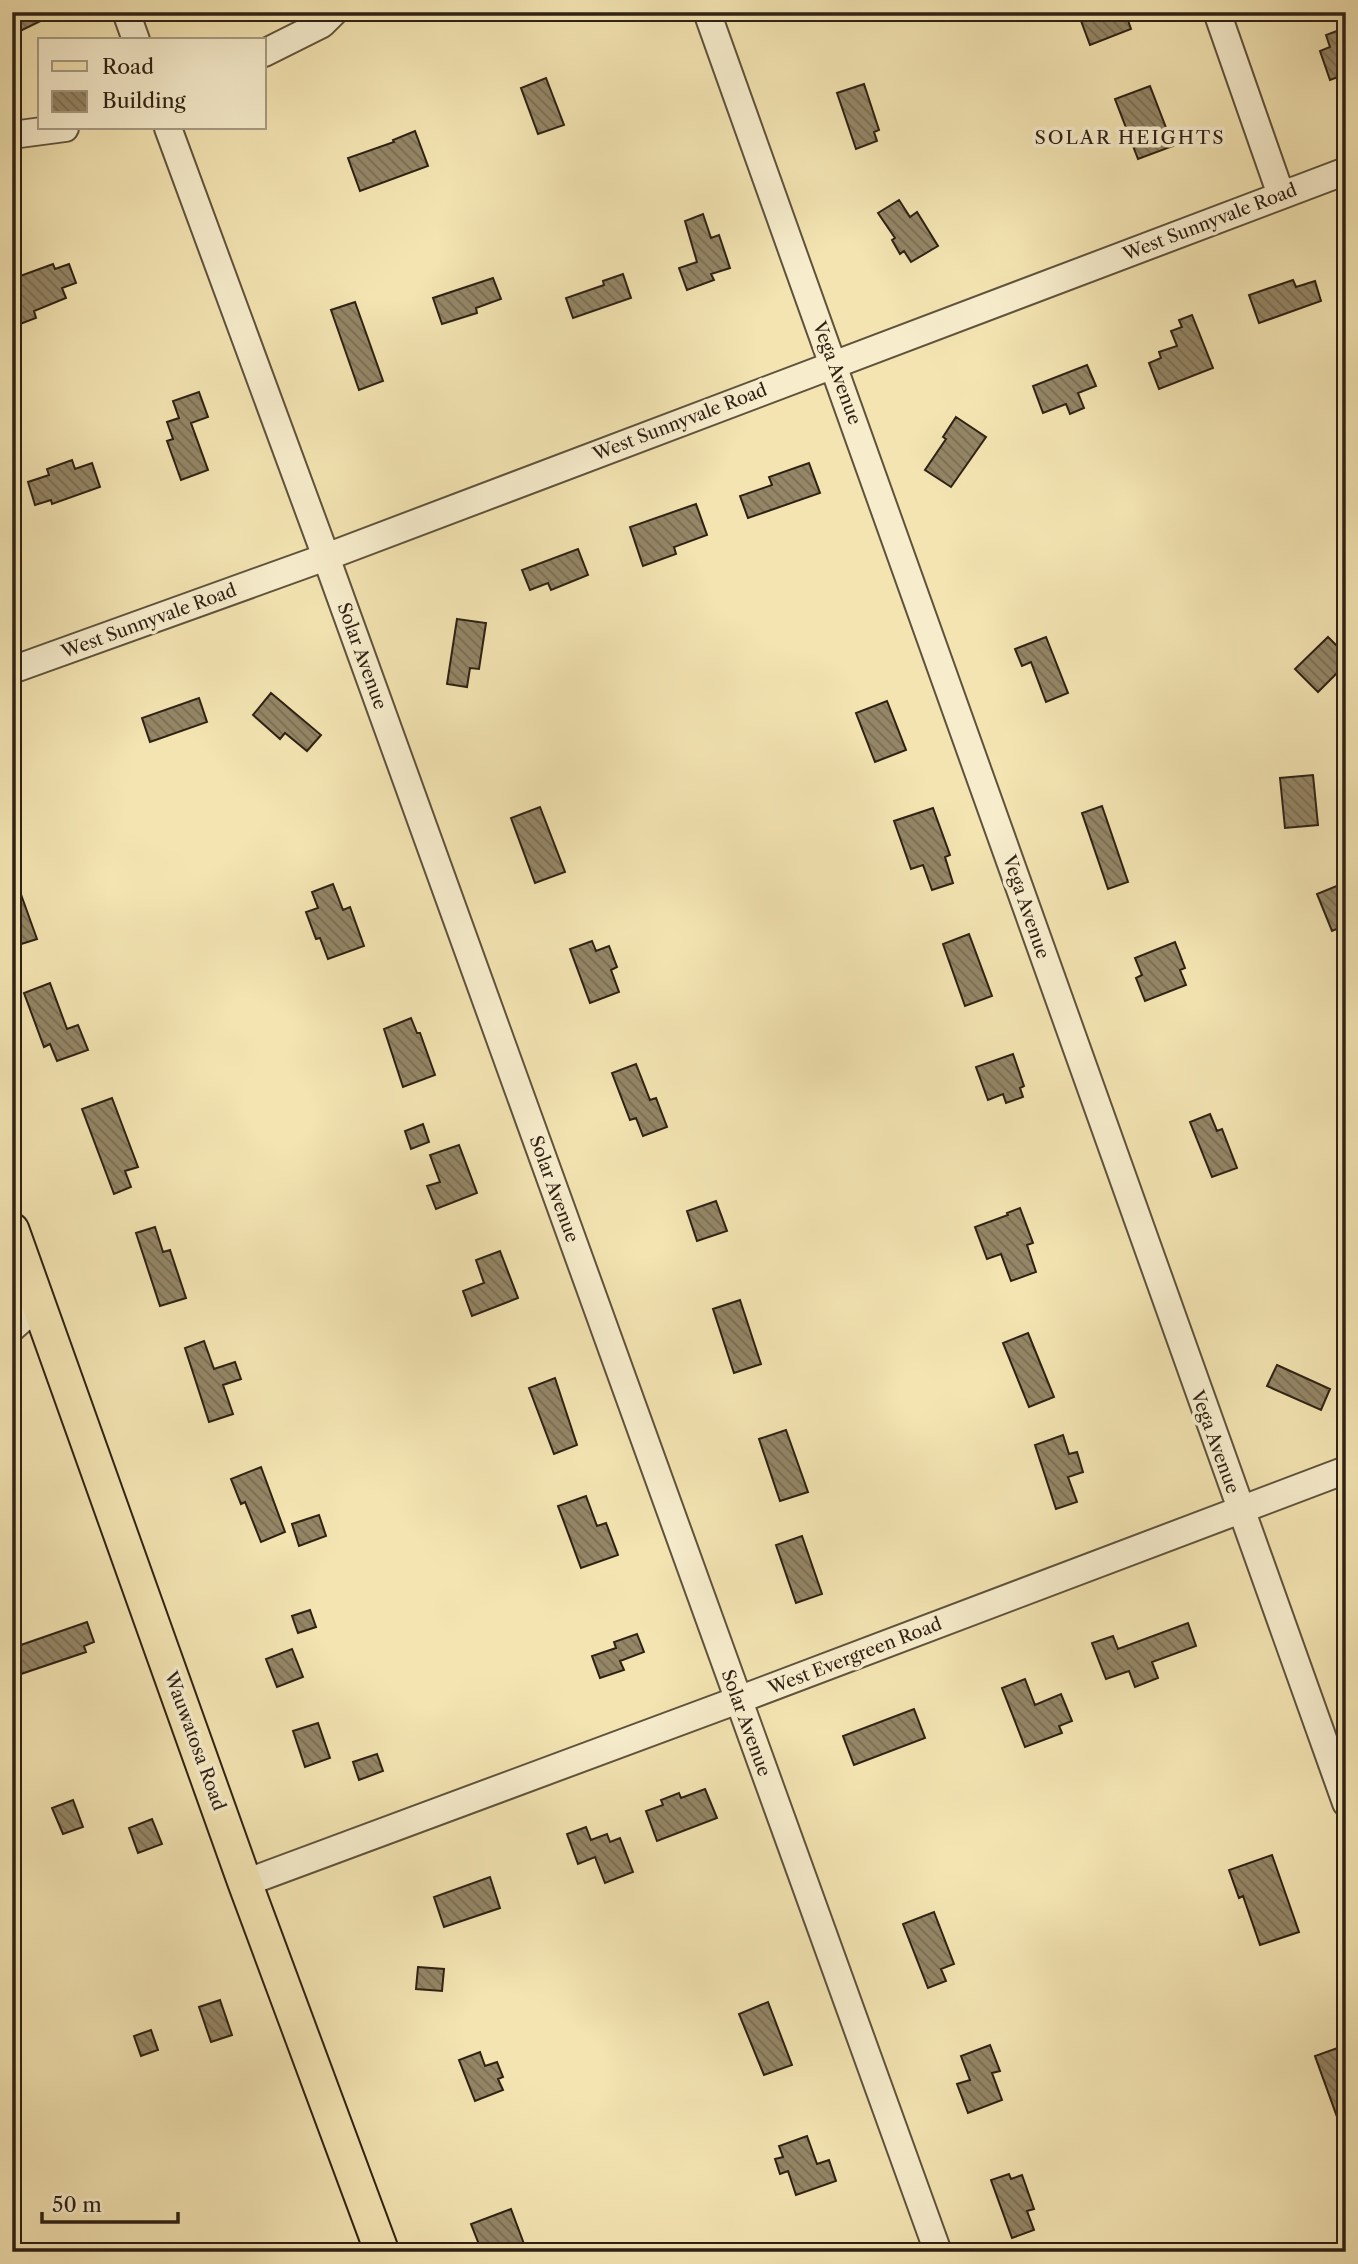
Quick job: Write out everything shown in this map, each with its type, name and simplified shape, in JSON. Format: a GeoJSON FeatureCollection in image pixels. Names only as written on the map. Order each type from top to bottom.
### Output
{"type":"FeatureCollection","features":[{"type":"Feature","properties":{"kind":"main road","name":"Wauwatosa Road"},"geometry":{"type":"LineString","coordinates":[[12,1230],[26,1304],[382,2252]]}},
{"type":"Feature","properties":{"kind":"street"},"geometry":{"type":"LineString","coordinates":[[126,12],[135,38]]}},
{"type":"Feature","properties":{"kind":"street"},"geometry":{"type":"LineString","coordinates":[[266,52],[322,24],[334,12]]}},
{"type":"Feature","properties":{"kind":"street","name":"Vega Avenue"},"geometry":{"type":"LineString","coordinates":[[707,12],[834,363],[1239,1510],[1346,1802]]}},
{"type":"Feature","properties":{"kind":"street"},"geometry":{"type":"LineString","coordinates":[[1217,12],[1281,195]]}},
{"type":"Feature","properties":{"kind":"street"},"geometry":{"type":"LineString","coordinates":[[12,135],[50,130]]}},
{"type":"Feature","properties":{"kind":"street","name":"Solar Avenue"},"geometry":{"type":"LineString","coordinates":[[169,130],[326,557],[938,2252]]}},
{"type":"Feature","properties":{"kind":"street","name":"West Sunnyvale Road"},"geometry":{"type":"LineString","coordinates":[[12,670],[326,557],[1346,171]]}},
{"type":"Feature","properties":{"kind":"street"},"geometry":{"type":"LineString","coordinates":[[12,1328],[26,1304]]}},
{"type":"Feature","properties":{"kind":"street","name":"West Evergreen Road"},"geometry":{"type":"LineString","coordinates":[[245,1883],[738,1700],[1346,1469]]}},
{"type":"Feature","properties":{"kind":"building"},"geometry":{"type":"Polygon","coordinates":[[[12,12],[59,12],[12,35],[12,12]]]}},
{"type":"Feature","properties":{"kind":"building"},"geometry":{"type":"Polygon","coordinates":[[[1087,12],[1125,12],[1131,29],[1090,45],[1080,18],[1088,15],[1087,12]]]}},
{"type":"Feature","properties":{"kind":"building"},"geometry":{"type":"Polygon","coordinates":[[[1342,29],[1346,40],[1346,74],[1330,80],[1320,51],[1330,47],[1326,35],[1342,29]]]}},
{"type":"Feature","properties":{"kind":"building"},"geometry":{"type":"Polygon","coordinates":[[[546,78],[564,125],[538,134],[521,88],[546,78]]]}},
{"type":"Feature","properties":{"kind":"building"},"geometry":{"type":"Polygon","coordinates":[[[864,84],[879,130],[874,132],[877,141],[856,149],[837,93],[864,84]]]}},
{"type":"Feature","properties":{"kind":"building"},"geometry":{"type":"Polygon","coordinates":[[[1150,86],[1173,146],[1138,159],[1115,99],[1150,86]]]}},
{"type":"Feature","properties":{"kind":"building"},"geometry":{"type":"Polygon","coordinates":[[[415,131],[428,166],[360,191],[348,158],[394,142],[393,140],[415,131]]]}},
{"type":"Feature","properties":{"kind":"building"},"geometry":{"type":"Polygon","coordinates":[[[899,200],[910,217],[917,212],[938,246],[911,262],[904,251],[900,254],[892,240],[895,238],[878,213],[899,200]]]}},
{"type":"Feature","properties":{"kind":"building"},"geometry":{"type":"Polygon","coordinates":[[[703,214],[711,238],[719,235],[730,268],[711,274],[714,280],[687,290],[679,268],[697,262],[685,221],[703,214]]]}},
{"type":"Feature","properties":{"kind":"building"},"geometry":{"type":"Polygon","coordinates":[[[53,264],[55,269],[69,264],[76,283],[62,288],[66,298],[34,311],[36,318],[12,327],[12,279],[53,264]]]}},
{"type":"Feature","properties":{"kind":"building"},"geometry":{"type":"Polygon","coordinates":[[[623,274],[631,298],[573,318],[566,298],[604,285],[603,281],[623,274]]]}},
{"type":"Feature","properties":{"kind":"building"},"geometry":{"type":"Polygon","coordinates":[[[493,278],[501,299],[476,308],[477,313],[442,324],[433,298],[493,278]]]}},
{"type":"Feature","properties":{"kind":"building"},"geometry":{"type":"Polygon","coordinates":[[[1293,280],[1296,287],[1315,281],[1321,301],[1259,323],[1249,295],[1293,280]]]}},
{"type":"Feature","properties":{"kind":"building"},"geometry":{"type":"Polygon","coordinates":[[[355,302],[383,381],[359,390],[331,310],[355,302]]]}},
{"type":"Feature","properties":{"kind":"building"},"geometry":{"type":"Polygon","coordinates":[[[1192,315],[1213,368],[1159,389],[1149,363],[1161,358],[1159,352],[1177,346],[1171,331],[1182,327],[1179,320],[1192,315]]]}},
{"type":"Feature","properties":{"kind":"building"},"geometry":{"type":"Polygon","coordinates":[[[1087,365],[1096,386],[1078,393],[1084,408],[1070,414],[1066,404],[1043,413],[1033,386],[1087,365]]]}},
{"type":"Feature","properties":{"kind":"building"},"geometry":{"type":"Polygon","coordinates":[[[199,392],[208,417],[191,423],[208,470],[181,480],[167,441],[173,439],[167,422],[179,418],[173,401],[199,392]]]}},
{"type":"Feature","properties":{"kind":"building"},"geometry":{"type":"Polygon","coordinates":[[[956,417],[986,437],[951,487],[925,470],[946,439],[943,437],[956,417]]]}},
{"type":"Feature","properties":{"kind":"building"},"geometry":{"type":"Polygon","coordinates":[[[72,460],[75,469],[92,463],[100,487],[52,504],[51,500],[35,505],[28,482],[49,475],[47,469],[72,460]]]}},
{"type":"Feature","properties":{"kind":"building"},"geometry":{"type":"Polygon","coordinates":[[[809,463],[820,493],[748,518],[740,496],[772,485],[769,477],[809,463]]]}},
{"type":"Feature","properties":{"kind":"building"},"geometry":{"type":"Polygon","coordinates":[[[696,504],[707,535],[674,547],[676,554],[643,566],[630,527],[696,504]]]}},
{"type":"Feature","properties":{"kind":"building"},"geometry":{"type":"Polygon","coordinates":[[[578,549],[588,575],[551,590],[548,583],[530,590],[522,570],[578,549]]]}},
{"type":"Feature","properties":{"kind":"building"},"geometry":{"type":"Polygon","coordinates":[[[457,619],[486,623],[479,669],[470,668],[467,687],[447,684],[457,619]]]}},
{"type":"Feature","properties":{"kind":"building"},"geometry":{"type":"Polygon","coordinates":[[[1046,637],[1068,693],[1046,702],[1031,662],[1022,666],[1015,649],[1046,637]]]}},
{"type":"Feature","properties":{"kind":"building"},"geometry":{"type":"Polygon","coordinates":[[[1328,637],[1346,655],[1346,664],[1318,692],[1295,669],[1328,637]]]}},
{"type":"Feature","properties":{"kind":"building"},"geometry":{"type":"Polygon","coordinates":[[[271,693],[321,735],[307,751],[285,733],[280,739],[253,715],[271,693]]]}},
{"type":"Feature","properties":{"kind":"building"},"geometry":{"type":"Polygon","coordinates":[[[199,698],[207,722],[150,742],[142,718],[199,698]]]}},
{"type":"Feature","properties":{"kind":"building"},"geometry":{"type":"Polygon","coordinates":[[[887,701],[906,750],[875,762],[856,713],[887,701]]]}},
{"type":"Feature","properties":{"kind":"building"},"geometry":{"type":"Polygon","coordinates":[[[1313,775],[1318,825],[1285,828],[1280,778],[1313,775]]]}},
{"type":"Feature","properties":{"kind":"building"},"geometry":{"type":"Polygon","coordinates":[[[1102,806],[1128,882],[1108,889],[1082,813],[1102,806]]]}},
{"type":"Feature","properties":{"kind":"building"},"geometry":{"type":"Polygon","coordinates":[[[540,807],[565,872],[535,883],[511,818],[540,807]]]}},
{"type":"Feature","properties":{"kind":"building"},"geometry":{"type":"Polygon","coordinates":[[[933,808],[950,855],[945,857],[953,883],[932,890],[923,865],[911,869],[894,821],[933,808]]]}},
{"type":"Feature","properties":{"kind":"building"},"geometry":{"type":"Polygon","coordinates":[[[14,875],[37,939],[12,947],[12,876],[14,875]]]}},
{"type":"Feature","properties":{"kind":"building"},"geometry":{"type":"Polygon","coordinates":[[[333,884],[343,910],[350,907],[364,946],[328,959],[320,938],[316,939],[306,912],[318,908],[312,892],[333,884]]]}},
{"type":"Feature","properties":{"kind":"building"},"geometry":{"type":"Polygon","coordinates":[[[1339,885],[1346,900],[1346,925],[1332,931],[1317,894],[1339,885]]]}},
{"type":"Feature","properties":{"kind":"building"},"geometry":{"type":"Polygon","coordinates":[[[969,934],[992,996],[965,1006],[943,944],[969,934]]]}},
{"type":"Feature","properties":{"kind":"building"},"geometry":{"type":"Polygon","coordinates":[[[592,941],[596,951],[609,946],[617,967],[611,970],[619,992],[590,1003],[570,949],[592,941]]]}},
{"type":"Feature","properties":{"kind":"building"},"geometry":{"type":"Polygon","coordinates":[[[1175,942],[1185,968],[1180,970],[1186,985],[1145,1001],[1136,978],[1142,975],[1135,958],[1175,942]]]}},
{"type":"Feature","properties":{"kind":"building"},"geometry":{"type":"Polygon","coordinates":[[[50,983],[67,1029],[78,1025],[88,1050],[57,1061],[50,1044],[44,1047],[24,993],[50,983]]]}},
{"type":"Feature","properties":{"kind":"building"},"geometry":{"type":"Polygon","coordinates":[[[411,1018],[417,1033],[420,1033],[435,1075],[403,1087],[384,1029],[411,1018]]]}},
{"type":"Feature","properties":{"kind":"building"},"geometry":{"type":"Polygon","coordinates":[[[1013,1054],[1024,1086],[1020,1088],[1023,1097],[1006,1103],[1003,1094],[988,1100],[976,1067],[1013,1054]]]}},
{"type":"Feature","properties":{"kind":"building"},"geometry":{"type":"Polygon","coordinates":[[[636,1064],[650,1100],[656,1098],[667,1127],[643,1136],[636,1118],[630,1120],[612,1073],[636,1064]]]}},
{"type":"Feature","properties":{"kind":"building"},"geometry":{"type":"Polygon","coordinates":[[[112,1098],[138,1167],[125,1171],[131,1187],[114,1194],[82,1109],[112,1098]]]}},
{"type":"Feature","properties":{"kind":"building"},"geometry":{"type":"Polygon","coordinates":[[[1210,1114],[1217,1131],[1222,1129],[1237,1168],[1212,1177],[1190,1122],[1210,1114]]]}},
{"type":"Feature","properties":{"kind":"building"},"geometry":{"type":"Polygon","coordinates":[[[423,1124],[429,1142],[411,1149],[405,1131],[423,1124]]]}},
{"type":"Feature","properties":{"kind":"building"},"geometry":{"type":"Polygon","coordinates":[[[459,1145],[477,1193],[436,1209],[427,1186],[440,1182],[430,1155],[459,1145]]]}},
{"type":"Feature","properties":{"kind":"building"},"geometry":{"type":"Polygon","coordinates":[[[716,1201],[727,1231],[697,1241],[687,1211],[716,1201]]]}},
{"type":"Feature","properties":{"kind":"building"},"geometry":{"type":"Polygon","coordinates":[[[1020,1208],[1033,1243],[1027,1245],[1036,1272],[1011,1281],[1001,1254],[987,1259],[975,1227],[1020,1208]]]}},
{"type":"Feature","properties":{"kind":"building"},"geometry":{"type":"Polygon","coordinates":[[[155,1227],[163,1252],[170,1250],[186,1298],[160,1306],[136,1233],[155,1227]]]}},
{"type":"Feature","properties":{"kind":"building"},"geometry":{"type":"Polygon","coordinates":[[[500,1251],[518,1298],[472,1316],[463,1291],[484,1283],[476,1260],[500,1251]]]}},
{"type":"Feature","properties":{"kind":"building"},"geometry":{"type":"Polygon","coordinates":[[[740,1300],[761,1364],[734,1373],[713,1309],[740,1300]]]}},
{"type":"Feature","properties":{"kind":"building"},"geometry":{"type":"Polygon","coordinates":[[[1028,1333],[1054,1397],[1029,1407],[1003,1343],[1028,1333]]]}},
{"type":"Feature","properties":{"kind":"building"},"geometry":{"type":"Polygon","coordinates":[[[204,1341],[214,1369],[235,1362],[241,1379],[223,1385],[233,1414],[209,1422],[185,1348],[204,1341]]]}},
{"type":"Feature","properties":{"kind":"building"},"geometry":{"type":"Polygon","coordinates":[[[1277,1365],[1330,1389],[1321,1410],[1267,1386],[1277,1365]]]}},
{"type":"Feature","properties":{"kind":"building"},"geometry":{"type":"Polygon","coordinates":[[[555,1378],[577,1445],[554,1454],[529,1388],[555,1378]]]}},
{"type":"Feature","properties":{"kind":"building"},"geometry":{"type":"Polygon","coordinates":[[[786,1430],[808,1492],[780,1501],[759,1439],[786,1430]]]}},
{"type":"Feature","properties":{"kind":"building"},"geometry":{"type":"Polygon","coordinates":[[[1063,1435],[1069,1454],[1077,1452],[1083,1472],[1068,1477],[1077,1502],[1056,1509],[1035,1445],[1063,1435]]]}},
{"type":"Feature","properties":{"kind":"building"},"geometry":{"type":"Polygon","coordinates":[[[261,1467],[285,1532],[261,1542],[245,1502],[241,1504],[231,1479],[261,1467]]]}},
{"type":"Feature","properties":{"kind":"building"},"geometry":{"type":"Polygon","coordinates":[[[586,1496],[597,1526],[606,1523],[618,1555],[581,1568],[558,1506],[586,1496]]]}},
{"type":"Feature","properties":{"kind":"building"},"geometry":{"type":"Polygon","coordinates":[[[319,1515],[326,1536],[299,1546],[292,1524],[319,1515]]]}},
{"type":"Feature","properties":{"kind":"building"},"geometry":{"type":"Polygon","coordinates":[[[802,1536],[822,1594],[796,1603],[776,1545],[802,1536]]]}},
{"type":"Feature","properties":{"kind":"building"},"geometry":{"type":"Polygon","coordinates":[[[310,1610],[316,1627],[298,1633],[292,1616],[310,1610]]]}},
{"type":"Feature","properties":{"kind":"building"},"geometry":{"type":"Polygon","coordinates":[[[87,1622],[94,1642],[84,1646],[86,1652],[12,1677],[12,1653],[19,1651],[18,1646],[87,1622]]]}},
{"type":"Feature","properties":{"kind":"building"},"geometry":{"type":"Polygon","coordinates":[[[1188,1623],[1196,1646],[1152,1662],[1158,1678],[1135,1687],[1129,1671],[1106,1679],[1092,1643],[1113,1636],[1118,1649],[1188,1623]]]}},
{"type":"Feature","properties":{"kind":"building"},"geometry":{"type":"Polygon","coordinates":[[[637,1634],[644,1652],[620,1661],[624,1670],[600,1678],[592,1656],[616,1648],[614,1642],[637,1634]]]}},
{"type":"Feature","properties":{"kind":"building"},"geometry":{"type":"Polygon","coordinates":[[[292,1649],[303,1677],[277,1687],[266,1659],[292,1649]]]}},
{"type":"Feature","properties":{"kind":"building"},"geometry":{"type":"Polygon","coordinates":[[[1025,1679],[1035,1705],[1061,1694],[1072,1721],[1059,1726],[1062,1733],[1025,1747],[1002,1688],[1025,1679]]]}},
{"type":"Feature","properties":{"kind":"building"},"geometry":{"type":"Polygon","coordinates":[[[914,1709],[925,1738],[854,1765],[843,1736],[914,1709]]]}},
{"type":"Feature","properties":{"kind":"building"},"geometry":{"type":"Polygon","coordinates":[[[318,1723],[330,1758],[305,1767],[293,1731],[318,1723]]]}},
{"type":"Feature","properties":{"kind":"building"},"geometry":{"type":"Polygon","coordinates":[[[377,1754],[383,1771],[359,1780],[353,1762],[377,1754]]]}},
{"type":"Feature","properties":{"kind":"building"},"geometry":{"type":"Polygon","coordinates":[[[705,1789],[717,1818],[657,1841],[646,1811],[663,1805],[661,1800],[679,1793],[681,1798],[705,1789]]]}},
{"type":"Feature","properties":{"kind":"building"},"geometry":{"type":"Polygon","coordinates":[[[73,1800],[83,1827],[63,1834],[52,1808],[73,1800]]]}},
{"type":"Feature","properties":{"kind":"building"},"geometry":{"type":"Polygon","coordinates":[[[152,1819],[162,1844],[138,1853],[129,1828],[152,1819]]]}},
{"type":"Feature","properties":{"kind":"building"},"geometry":{"type":"Polygon","coordinates":[[[586,1827],[591,1840],[607,1834],[610,1842],[620,1838],[633,1872],[605,1883],[595,1857],[578,1864],[567,1834],[586,1827]]]}},
{"type":"Feature","properties":{"kind":"building"},"geometry":{"type":"Polygon","coordinates":[[[1272,1855],[1299,1932],[1260,1945],[1243,1896],[1239,1898],[1229,1870],[1272,1855]]]}},
{"type":"Feature","properties":{"kind":"building"},"geometry":{"type":"Polygon","coordinates":[[[490,1877],[500,1908],[444,1927],[434,1897],[490,1877]]]}},
{"type":"Feature","properties":{"kind":"building"},"geometry":{"type":"Polygon","coordinates":[[[934,1912],[954,1964],[941,1969],[946,1981],[928,1988],[903,1924],[934,1912]]]}},
{"type":"Feature","properties":{"kind":"building"},"geometry":{"type":"Polygon","coordinates":[[[418,1967],[444,1969],[442,1991],[416,1989],[418,1967]]]}},
{"type":"Feature","properties":{"kind":"building"},"geometry":{"type":"Polygon","coordinates":[[[220,2000],[232,2035],[211,2042],[199,2007],[220,2000]]]}},
{"type":"Feature","properties":{"kind":"building"},"geometry":{"type":"Polygon","coordinates":[[[768,2002],[792,2065],[764,2075],[739,2014],[768,2002]]]}},
{"type":"Feature","properties":{"kind":"building"},"geometry":{"type":"Polygon","coordinates":[[[151,2030],[158,2050],[141,2056],[134,2036],[151,2030]]]}},
{"type":"Feature","properties":{"kind":"building"},"geometry":{"type":"Polygon","coordinates":[[[990,2045],[1000,2071],[992,2073],[1002,2100],[968,2113],[957,2084],[970,2080],[961,2056],[990,2045]]]}},
{"type":"Feature","properties":{"kind":"building"},"geometry":{"type":"Polygon","coordinates":[[[1346,2045],[1346,2135],[1344,2136],[1315,2056],[1346,2045]]]}},
{"type":"Feature","properties":{"kind":"building"},"geometry":{"type":"Polygon","coordinates":[[[480,2052],[485,2066],[497,2062],[503,2077],[498,2079],[503,2090],[475,2101],[459,2060],[480,2052]]]}},
{"type":"Feature","properties":{"kind":"building"},"geometry":{"type":"Polygon","coordinates":[[[807,2136],[817,2164],[829,2160],[836,2181],[796,2195],[788,2171],[780,2174],[775,2159],[783,2157],[779,2146],[807,2136]]]}},
{"type":"Feature","properties":{"kind":"building"},"geometry":{"type":"Polygon","coordinates":[[[1009,2174],[1011,2179],[1022,2175],[1034,2209],[1027,2211],[1034,2230],[1012,2238],[991,2180],[1009,2174]]]}},
{"type":"Feature","properties":{"kind":"building"},"geometry":{"type":"Polygon","coordinates":[[[511,2209],[527,2252],[482,2252],[471,2224],[511,2209]]]}},
{"type":"Feature","properties":{"kind":"district","name":"SOLAR HEIGHTS"},"geometry":{"type":"Point","coordinates":[1130,137]}}]}
